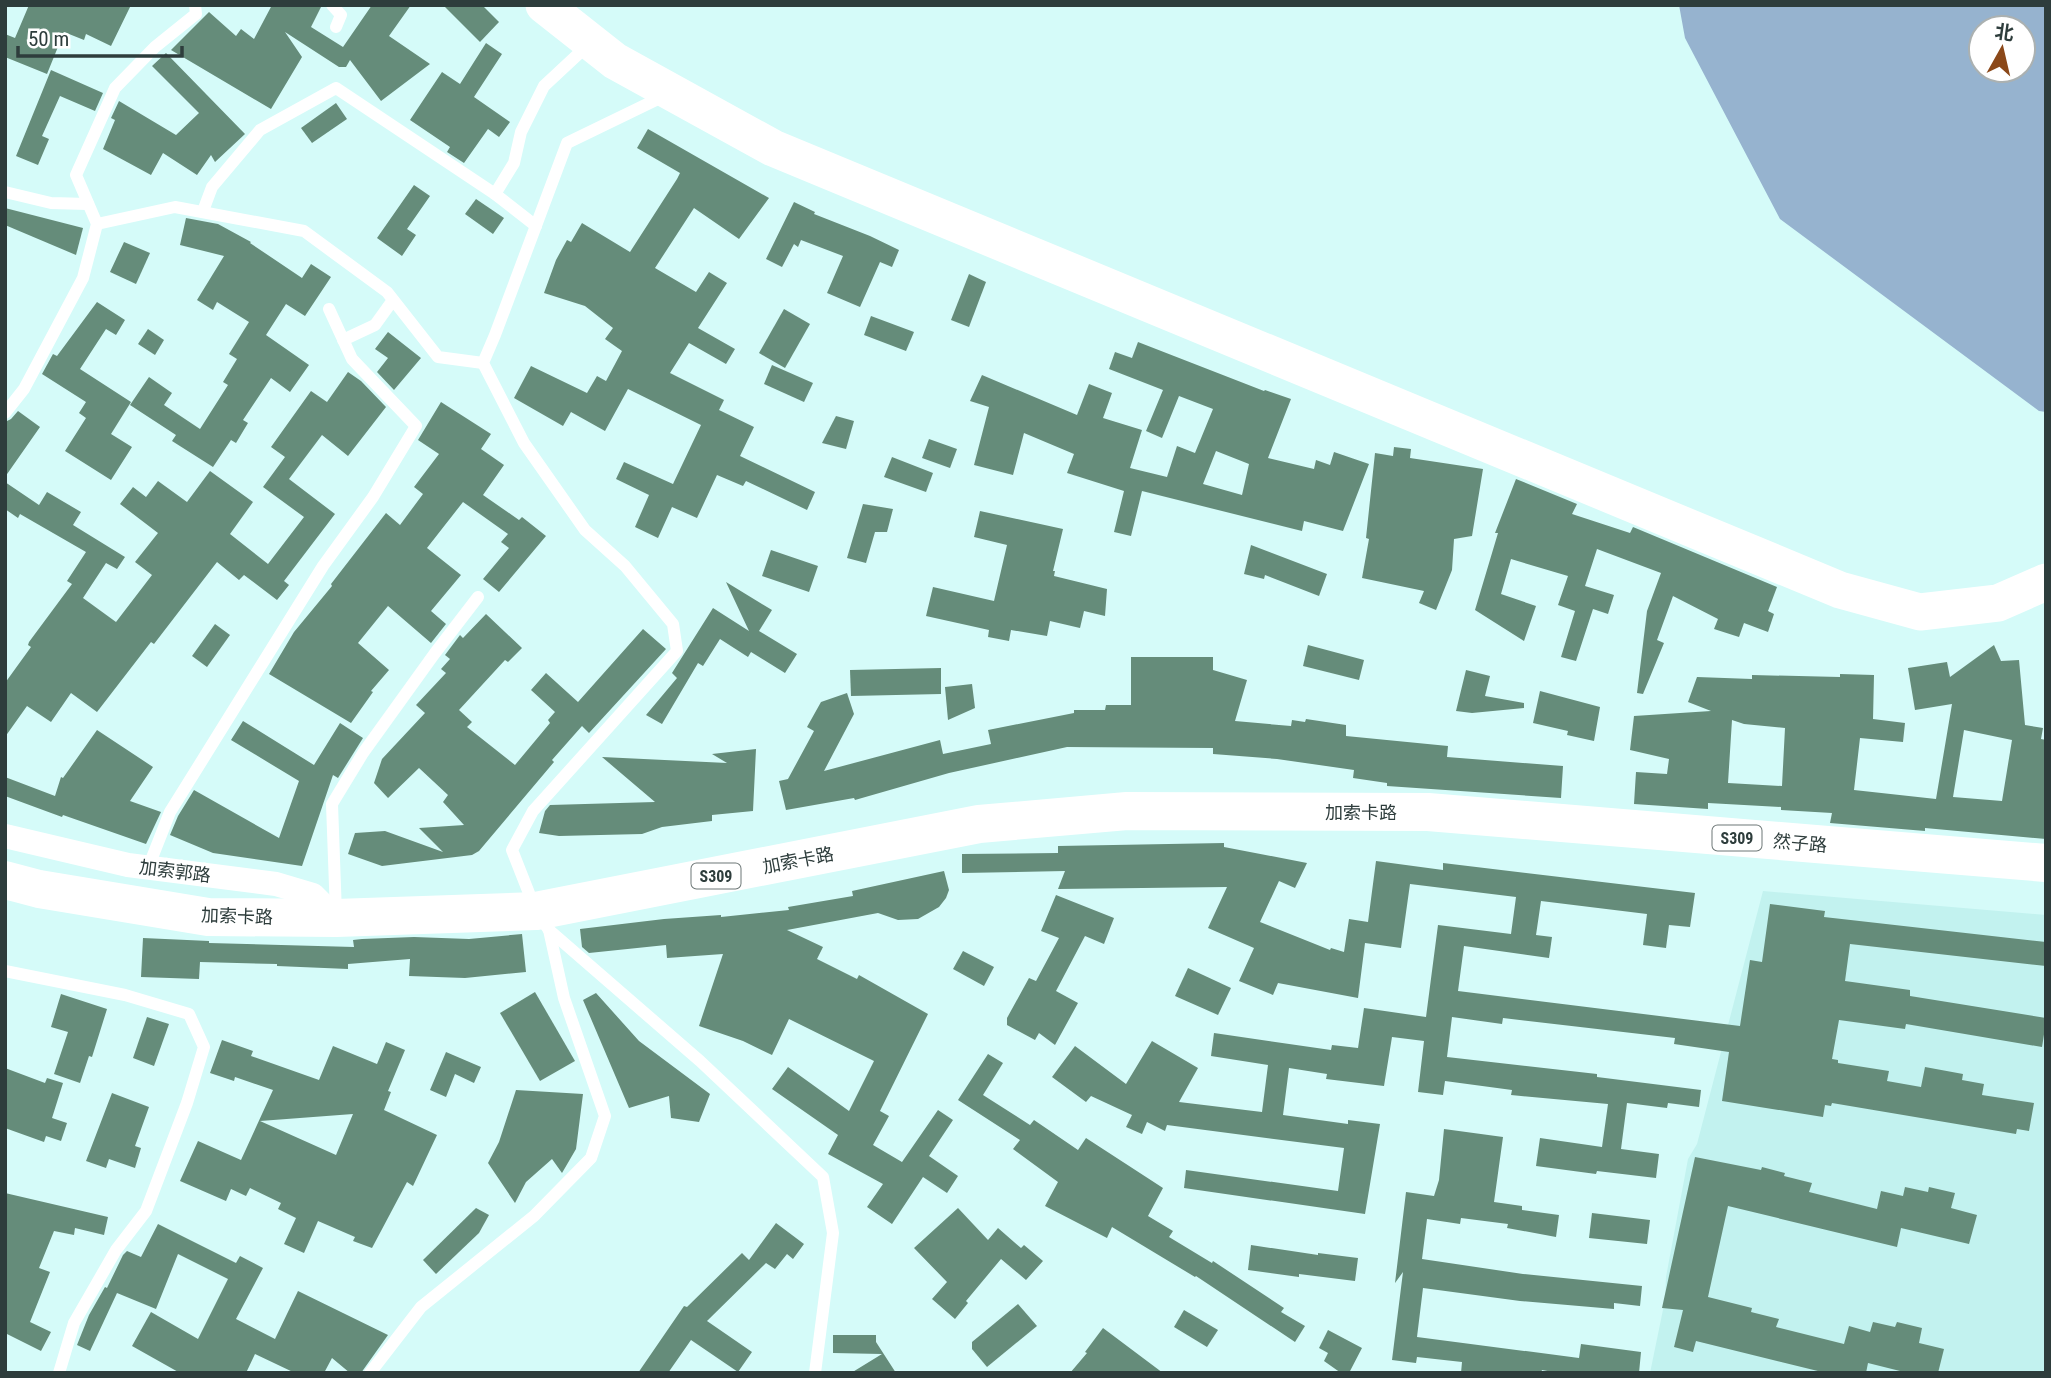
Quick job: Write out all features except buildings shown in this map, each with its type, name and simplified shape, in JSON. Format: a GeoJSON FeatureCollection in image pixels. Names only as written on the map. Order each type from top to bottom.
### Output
{"type":"FeatureCollection","features":[{"type":"Feature","properties":{"kind":"main road","name":"加索卡路"},"geometry":{"type":"LineString","coordinates":[[5,880],[38,889],[208,917],[543,921],[979,824],[1127,811],[1429,812]]}},
{"type":"Feature","properties":{"kind":"main road","name":"然子路"},"geometry":{"type":"LineString","coordinates":[[1429,812],[2046,863]]}},
{"type":"Feature","properties":{"kind":"street"},"geometry":{"type":"LineString","coordinates":[[544,5],[615,61],[774,148],[1840,590],[1920,612],[1998,603],[2046,582]]}},
{"type":"Feature","properties":{"kind":"street","name":"加索郭路"},"geometry":{"type":"LineString","coordinates":[[5,836],[128,865],[276,884],[313,895],[336,918]]}},
{"type":"Feature","properties":{"kind":"lane"},"geometry":{"type":"LineString","coordinates":[[5,414],[24,389],[83,278],[97,224],[76,176],[115,88],[155,47],[196,14],[195,5]]}},
{"type":"Feature","properties":{"kind":"lane"},"geometry":{"type":"LineString","coordinates":[[332,5],[341,15],[336,27]]}},
{"type":"Feature","properties":{"kind":"lane"},"geometry":{"type":"LineString","coordinates":[[495,194],[514,163],[522,132],[544,86],[591,42]]}},
{"type":"Feature","properties":{"kind":"lane"},"geometry":{"type":"LineString","coordinates":[[203,211],[212,187],[260,130],[336,88],[495,194],[536,226]]}},
{"type":"Feature","properties":{"kind":"lane"},"geometry":{"type":"LineString","coordinates":[[370,1373],[421,1307],[534,1216],[591,1158],[606,1116],[564,998],[543,921],[512,850],[533,811],[677,651],[673,624],[625,566],[585,530],[524,443],[483,363],[567,143],[672,92]]}},
{"type":"Feature","properties":{"kind":"lane"},"geometry":{"type":"LineString","coordinates":[[5,192],[51,203],[88,205]]}},
{"type":"Feature","properties":{"kind":"lane"},"geometry":{"type":"LineString","coordinates":[[97,224],[175,207],[304,232],[387,292],[438,357],[483,363]]}},
{"type":"Feature","properties":{"kind":"lane"},"geometry":{"type":"LineString","coordinates":[[343,340],[375,325],[393,300]]}},
{"type":"Feature","properties":{"kind":"lane"},"geometry":{"type":"LineString","coordinates":[[148,868],[170,812],[323,566],[373,497],[416,426],[352,359],[329,309]]}},
{"type":"Feature","properties":{"kind":"lane"},"geometry":{"type":"LineString","coordinates":[[336,918],[332,804],[363,753],[478,597]]}},
{"type":"Feature","properties":{"kind":"lane"},"geometry":{"type":"LineString","coordinates":[[543,921],[700,1061],[822,1177],[833,1233],[815,1373]]}},
{"type":"Feature","properties":{"kind":"lane"},"geometry":{"type":"LineString","coordinates":[[5,971],[125,995],[189,1014],[204,1047],[187,1102],[146,1211],[116,1250],[74,1323],[59,1373]]}},
{"type":"Feature","properties":{"kind":"shaded area"},"geometry":{"type":"Polygon","coordinates":[[[1679,5],[2046,5],[2046,412],[2039,411],[1780,219],[1685,38],[1679,5]]]}},
{"type":"Feature","properties":{"kind":"shaded area"},"geometry":{"type":"Polygon","coordinates":[[[1763,891],[2046,915],[2046,1373],[1650,1373],[1688,1159],[1697,1144],[1763,891]]]}}]}
